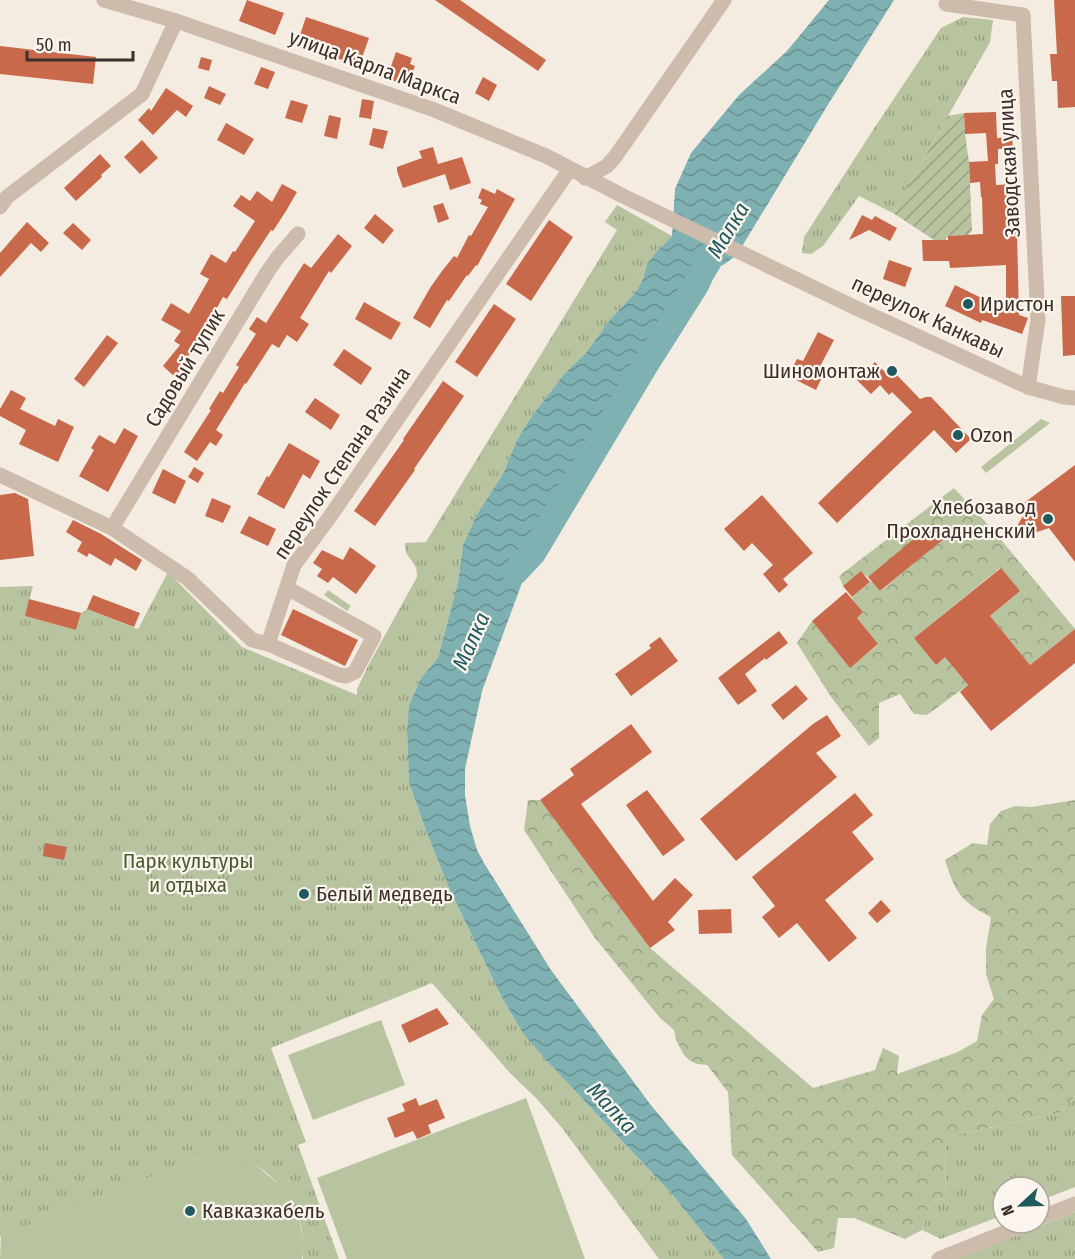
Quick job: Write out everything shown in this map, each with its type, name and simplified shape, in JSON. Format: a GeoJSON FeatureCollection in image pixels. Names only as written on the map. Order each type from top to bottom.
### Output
{"type":"FeatureCollection","features":[{"type":"Feature","properties":{"kind":"street","name":"улица Карла Маркса"},"geometry":{"type":"LineString","coordinates":[[104,0],[176,21],[432,109],[546,156],[623,196]]}},
{"type":"Feature","properties":{"kind":"street"},"geometry":{"type":"LineString","coordinates":[[585,178],[607,166],[615,157],[724,0]]}},
{"type":"Feature","properties":{"kind":"street","name":"Заводская улица"},"geometry":{"type":"LineString","coordinates":[[946,4],[1023,15],[1038,320],[1028,387]]}},
{"type":"Feature","properties":{"kind":"street"},"geometry":{"type":"LineString","coordinates":[[0,207],[7,197],[142,94],[176,21]]}},
{"type":"Feature","properties":{"kind":"street","name":"переулок Степана Разина"},"geometry":{"type":"LineString","coordinates":[[268,644],[294,565],[329,518],[570,169]]}},
{"type":"Feature","properties":{"kind":"street","name":"переулок Канкавы"},"geometry":{"type":"LineString","coordinates":[[623,196],[1028,387],[1075,398]]}},
{"type":"Feature","properties":{"kind":"street","name":"Садовый тупик"},"geometry":{"type":"LineString","coordinates":[[112,528],[268,272],[298,234]]}},
{"type":"Feature","properties":{"kind":"street"},"geometry":{"type":"LineString","coordinates":[[0,475],[112,528],[187,578],[252,640],[268,644],[339,675],[346,676],[355,672],[374,636],[287,588]]}},
{"type":"Feature","properties":{"kind":"street"},"geometry":{"type":"LineString","coordinates":[[1051,1213],[1075,1204]]}},
{"type":"Feature","properties":{"kind":"street"},"geometry":{"type":"LineString","coordinates":[[939,1259],[998,1235]]}},
{"type":"Feature","properties":{"kind":"green space"},"geometry":{"type":"Polygon","coordinates":[[[963,17],[993,20],[990,42],[893,213],[859,196],[823,246],[811,254],[802,253],[804,237],[941,28],[963,17]]]}},
{"type":"Feature","properties":{"kind":"green space"},"geometry":{"type":"Polygon","coordinates":[[[964,113],[972,231],[968,235],[948,236],[945,240],[934,240],[893,213],[948,116],[964,113]]]}},
{"type":"Feature","properties":{"kind":"green space","name":"Парк культуры и отдыха"},"geometry":{"type":"Polygon","coordinates":[[[617,205],[672,236],[647,264],[643,279],[635,293],[608,322],[586,353],[566,372],[531,417],[517,440],[503,474],[477,514],[463,545],[458,582],[438,658],[421,678],[409,705],[407,730],[409,783],[449,888],[501,996],[523,1032],[545,1059],[671,1193],[724,1259],[659,1259],[562,1128],[510,1073],[432,983],[271,1048],[306,1142],[298,1145],[339,1259],[303,1259],[302,1230],[295,1209],[277,1183],[262,1169],[249,1163],[209,1156],[203,1156],[0,1237],[0,587],[33,586],[25,616],[76,630],[81,613],[87,609],[138,629],[168,572],[242,647],[357,695],[357,689],[369,664],[417,577],[415,566],[405,549],[405,543],[426,542],[617,230],[605,222],[617,205]]]}},
{"type":"Feature","properties":{"kind":"green space"},"geometry":{"type":"Polygon","coordinates":[[[1041,419],[1050,423],[986,473],[981,467],[1041,419]]]}},
{"type":"Feature","properties":{"kind":"green space"},"geometry":{"type":"Polygon","coordinates":[[[954,488],[993,530],[1075,629],[1030,665],[990,616],[1020,591],[1000,568],[914,638],[936,664],[945,657],[968,685],[927,715],[914,714],[900,694],[879,703],[879,738],[869,746],[831,697],[797,643],[812,621],[850,667],[878,645],[857,618],[863,612],[852,597],[872,581],[881,591],[944,538],[868,577],[861,572],[843,586],[839,576],[954,488]]]}},
{"type":"Feature","properties":{"kind":"green space"},"geometry":{"type":"Polygon","coordinates":[[[328,590],[351,606],[347,611],[324,595],[328,590]]]}},
{"type":"Feature","properties":{"kind":"green space"},"geometry":{"type":"Polygon","coordinates":[[[528,800],[540,800],[650,948],[813,1088],[875,1070],[883,1048],[899,1056],[897,1074],[958,1052],[977,1041],[982,1015],[994,999],[986,974],[986,949],[991,917],[960,895],[945,860],[973,843],[987,845],[990,824],[1001,811],[1016,806],[1032,807],[1075,800],[1075,1096],[1059,1113],[946,1137],[945,1198],[930,1202],[922,1230],[905,1239],[854,1218],[838,1218],[834,1248],[818,1252],[732,1155],[728,1092],[707,1065],[697,1064],[684,1055],[676,1040],[674,1030],[660,1018],[595,938],[524,830],[528,800]]]}},
{"type":"Feature","properties":{"kind":"green space"},"geometry":{"type":"Polygon","coordinates":[[[381,1020],[405,1085],[313,1120],[288,1055],[381,1020]]]}},
{"type":"Feature","properties":{"kind":"green space"},"geometry":{"type":"Polygon","coordinates":[[[1075,1096],[1075,1187],[1051,1196],[1051,1175],[991,1175],[991,1220],[941,1239],[922,1230],[930,1202],[945,1198],[946,1137],[1059,1113],[1075,1096]]]}},
{"type":"Feature","properties":{"kind":"green space"},"geometry":{"type":"Polygon","coordinates":[[[526,1098],[585,1259],[347,1259],[317,1178],[526,1098]]]}},
{"type":"Feature","properties":{"kind":"green space","name":"Кавказкабель"},"geometry":{"type":"Polygon","coordinates":[[[203,1156],[248,1162],[260,1168],[278,1184],[297,1213],[302,1235],[302,1259],[0,1259],[1,1236],[203,1156]]]}},
{"type":"Feature","properties":{"kind":"green space"},"geometry":{"type":"Polygon","coordinates":[[[1075,1212],[1075,1259],[957,1259],[1017,1235],[1051,1235],[1051,1222],[1075,1212]]]}},
{"type":"Feature","properties":{"kind":"water"},"geometry":{"type":"Polygon","coordinates":[[[829,0],[894,0],[741,248],[723,265],[701,274],[533,553],[482,691],[465,769],[465,795],[470,826],[477,850],[484,863],[551,970],[650,1104],[746,1219],[771,1259],[724,1259],[671,1193],[545,1059],[523,1033],[501,996],[449,888],[409,783],[407,730],[409,705],[421,678],[438,658],[458,582],[463,545],[477,514],[503,474],[517,440],[531,417],[565,373],[586,353],[608,322],[635,293],[643,279],[647,264],[672,236],[675,189],[691,153],[739,95],[787,51],[829,0]]]}},
{"type":"Feature","properties":{"kind":"building"},"geometry":{"type":"Polygon","coordinates":[[[247,0],[284,13],[275,35],[239,21],[247,0]]]}},
{"type":"Feature","properties":{"kind":"building"},"geometry":{"type":"Polygon","coordinates":[[[435,0],[460,0],[546,60],[538,71],[435,0]]]}},
{"type":"Feature","properties":{"kind":"building"},"geometry":{"type":"Polygon","coordinates":[[[1054,0],[1075,0],[1075,107],[1058,108],[1057,81],[1052,81],[1050,54],[1057,54],[1054,0]]]}},
{"type":"Feature","properties":{"kind":"building"},"geometry":{"type":"Polygon","coordinates":[[[306,17],[369,38],[359,66],[297,44],[306,17]]]}},
{"type":"Feature","properties":{"kind":"building"},"geometry":{"type":"Polygon","coordinates":[[[0,46],[96,57],[93,84],[0,74],[0,46]]]}},
{"type":"Feature","properties":{"kind":"building"},"geometry":{"type":"Polygon","coordinates":[[[396,52],[412,58],[410,64],[415,66],[407,86],[387,78],[396,52]]]}},
{"type":"Feature","properties":{"kind":"building"},"geometry":{"type":"Polygon","coordinates":[[[201,57],[212,60],[209,71],[198,68],[201,57]]]}},
{"type":"Feature","properties":{"kind":"building"},"geometry":{"type":"Polygon","coordinates":[[[261,67],[275,72],[268,89],[254,84],[261,67]]]}},
{"type":"Feature","properties":{"kind":"building"},"geometry":{"type":"Polygon","coordinates":[[[483,77],[497,85],[489,101],[475,93],[483,77]]]}},
{"type":"Feature","properties":{"kind":"building"},"geometry":{"type":"Polygon","coordinates":[[[209,86],[226,94],[220,105],[204,98],[209,86]]]}},
{"type":"Feature","properties":{"kind":"building"},"geometry":{"type":"Polygon","coordinates":[[[166,88],[193,106],[186,117],[177,110],[153,135],[138,120],[149,108],[151,111],[166,88]]]}},
{"type":"Feature","properties":{"kind":"building"},"geometry":{"type":"Polygon","coordinates":[[[362,99],[374,101],[371,119],[359,117],[362,99]]]}},
{"type":"Feature","properties":{"kind":"building"},"geometry":{"type":"Polygon","coordinates":[[[291,100],[308,105],[302,123],[285,118],[291,100]]]}},
{"type":"Feature","properties":{"kind":"building"},"geometry":{"type":"Polygon","coordinates":[[[996,112],[997,138],[1012,137],[1013,148],[998,149],[998,164],[995,164],[996,185],[1013,184],[1014,195],[1009,195],[1009,233],[1017,232],[1019,315],[1028,318],[1022,334],[982,320],[981,323],[945,306],[955,285],[1006,310],[1006,265],[950,268],[949,261],[923,261],[922,240],[948,240],[948,236],[983,234],[980,182],[970,183],[969,162],[988,161],[986,133],[965,134],[964,113],[996,112]]]}},
{"type":"Feature","properties":{"kind":"building"},"geometry":{"type":"Polygon","coordinates":[[[329,115],[341,118],[337,139],[324,136],[329,115]]]}},
{"type":"Feature","properties":{"kind":"building"},"geometry":{"type":"Polygon","coordinates":[[[226,123],[254,139],[244,155],[217,140],[226,123]]]}},
{"type":"Feature","properties":{"kind":"building"},"geometry":{"type":"Polygon","coordinates":[[[373,128],[388,131],[383,149],[369,145],[373,128]]]}},
{"type":"Feature","properties":{"kind":"building"},"geometry":{"type":"Polygon","coordinates":[[[142,140],[158,158],[140,174],[124,157],[142,140]]]}},
{"type":"Feature","properties":{"kind":"building"},"geometry":{"type":"Polygon","coordinates":[[[433,147],[438,164],[462,157],[471,183],[450,190],[445,174],[403,188],[397,167],[422,158],[419,151],[433,147]]]}},
{"type":"Feature","properties":{"kind":"building"},"geometry":{"type":"Polygon","coordinates":[[[100,154],[111,166],[76,201],[64,188],[100,154]]]}},
{"type":"Feature","properties":{"kind":"building"},"geometry":{"type":"Polygon","coordinates":[[[282,184],[297,192],[227,299],[223,297],[184,362],[186,363],[175,377],[163,366],[180,345],[174,341],[181,331],[161,320],[171,303],[189,314],[209,279],[200,274],[211,254],[226,263],[255,221],[233,206],[241,195],[250,201],[257,191],[272,202],[282,184]]]}},
{"type":"Feature","properties":{"kind":"building"},"geometry":{"type":"Polygon","coordinates":[[[482,188],[495,194],[497,189],[515,199],[477,266],[467,275],[449,301],[447,300],[430,328],[413,318],[442,271],[454,256],[457,258],[488,207],[480,204],[482,200],[478,198],[482,188]]]}},
{"type":"Feature","properties":{"kind":"building"},"geometry":{"type":"Polygon","coordinates":[[[443,203],[449,219],[438,223],[433,206],[443,203]]]}},
{"type":"Feature","properties":{"kind":"building"},"geometry":{"type":"Polygon","coordinates":[[[375,214],[394,230],[383,244],[364,228],[375,214]]]}},
{"type":"Feature","properties":{"kind":"building"},"geometry":{"type":"Polygon","coordinates":[[[862,215],[872,220],[875,216],[897,228],[890,241],[869,230],[849,240],[862,215]]]}},
{"type":"Feature","properties":{"kind":"building"},"geometry":{"type":"Polygon","coordinates":[[[549,220],[573,237],[531,301],[506,284],[549,220]]]}},
{"type":"Feature","properties":{"kind":"building"},"geometry":{"type":"Polygon","coordinates":[[[27,222],[49,243],[41,252],[31,243],[0,277],[0,253],[27,222]]]}},
{"type":"Feature","properties":{"kind":"building"},"geometry":{"type":"Polygon","coordinates":[[[73,223],[91,240],[82,250],[63,233],[73,223]]]}},
{"type":"Feature","properties":{"kind":"building"},"geometry":{"type":"Polygon","coordinates":[[[338,234],[352,246],[331,273],[329,271],[300,318],[309,324],[297,342],[287,335],[279,348],[272,344],[216,430],[223,435],[216,446],[210,442],[197,461],[184,452],[211,410],[209,409],[220,391],[223,393],[239,367],[236,365],[256,334],[249,329],[257,317],[266,323],[304,263],[311,268],[338,234]]]}},
{"type":"Feature","properties":{"kind":"building"},"geometry":{"type":"Polygon","coordinates":[[[889,260],[912,268],[905,287],[883,279],[889,260]]]}},
{"type":"Feature","properties":{"kind":"building"},"geometry":{"type":"Polygon","coordinates":[[[1061,296],[1075,296],[1075,355],[1063,356],[1061,296]]]}},
{"type":"Feature","properties":{"kind":"building"},"geometry":{"type":"Polygon","coordinates":[[[364,302],[401,323],[391,340],[355,319],[364,302]]]}},
{"type":"Feature","properties":{"kind":"building"},"geometry":{"type":"Polygon","coordinates":[[[494,304],[516,319],[477,377],[455,362],[494,304]]]}},
{"type":"Feature","properties":{"kind":"building"},"geometry":{"type":"Polygon","coordinates":[[[818,332],[834,340],[817,372],[823,375],[816,390],[788,376],[797,359],[803,361],[818,332]]]}},
{"type":"Feature","properties":{"kind":"building"},"geometry":{"type":"Polygon","coordinates":[[[107,335],[118,343],[84,387],[74,379],[107,335]]]}},
{"type":"Feature","properties":{"kind":"building"},"geometry":{"type":"Polygon","coordinates":[[[344,349],[372,368],[361,385],[333,365],[344,349]]]}},
{"type":"Feature","properties":{"kind":"building"},"geometry":{"type":"Polygon","coordinates":[[[875,362],[888,375],[893,371],[920,399],[931,397],[971,439],[956,453],[934,430],[837,523],[818,503],[912,412],[892,392],[889,395],[880,385],[871,394],[857,380],[875,362]]]}},
{"type":"Feature","properties":{"kind":"building"},"geometry":{"type":"Polygon","coordinates":[[[443,381],[464,396],[375,526],[354,511],[443,381]]]}},
{"type":"Feature","properties":{"kind":"building"},"geometry":{"type":"Polygon","coordinates":[[[11,390],[26,398],[20,409],[55,426],[58,419],[74,427],[58,462],[19,444],[26,430],[0,416],[0,409],[11,390]]]}},
{"type":"Feature","properties":{"kind":"building"},"geometry":{"type":"Polygon","coordinates":[[[315,398],[340,415],[331,430],[305,412],[315,398]]]}},
{"type":"Feature","properties":{"kind":"building"},"geometry":{"type":"Polygon","coordinates":[[[124,428],[138,436],[108,492],[79,476],[94,450],[91,448],[99,435],[115,444],[124,428]]]}},
{"type":"Feature","properties":{"kind":"building"},"geometry":{"type":"Polygon","coordinates":[[[289,443],[320,461],[310,479],[303,474],[284,509],[257,494],[289,443]]]}},
{"type":"Feature","properties":{"kind":"building","name":"Хлебозавод Прохладненский"},"geometry":{"type":"Polygon","coordinates":[[[1075,465],[1075,562],[1049,528],[1025,536],[1017,526],[1025,513],[1020,506],[1075,465]]]}},
{"type":"Feature","properties":{"kind":"building"},"geometry":{"type":"Polygon","coordinates":[[[194,467],[204,473],[198,483],[188,477],[194,467]]]}},
{"type":"Feature","properties":{"kind":"building"},"geometry":{"type":"Polygon","coordinates":[[[163,469],[186,481],[175,504],[152,493],[163,469]]]}},
{"type":"Feature","properties":{"kind":"building"},"geometry":{"type":"Polygon","coordinates":[[[15,493],[28,499],[34,556],[0,560],[0,495],[15,493]]]}},
{"type":"Feature","properties":{"kind":"building"},"geometry":{"type":"Polygon","coordinates":[[[762,495],[813,553],[783,579],[788,585],[779,593],[763,574],[773,565],[752,543],[744,551],[724,529],[762,495]]]}},
{"type":"Feature","properties":{"kind":"building"},"geometry":{"type":"Polygon","coordinates":[[[212,498],[231,506],[223,523],[205,516],[212,498]]]}},
{"type":"Feature","properties":{"kind":"building"},"geometry":{"type":"Polygon","coordinates":[[[249,516],[276,529],[268,546],[240,533],[249,516]]]}},
{"type":"Feature","properties":{"kind":"building"},"geometry":{"type":"Polygon","coordinates":[[[73,520],[101,534],[142,560],[136,571],[115,558],[111,566],[89,553],[87,557],[77,551],[82,542],[66,532],[73,520]]]}},
{"type":"Feature","properties":{"kind":"building"},"geometry":{"type":"Polygon","coordinates":[[[933,523],[945,538],[880,591],[868,577],[933,523]]]}},
{"type":"Feature","properties":{"kind":"building"},"geometry":{"type":"Polygon","coordinates":[[[350,547],[376,566],[356,594],[333,577],[328,583],[317,576],[322,569],[313,563],[322,550],[343,560],[350,547]]]}},
{"type":"Feature","properties":{"kind":"building"},"geometry":{"type":"Polygon","coordinates":[[[1001,568],[1020,591],[990,616],[1030,665],[1075,629],[1075,663],[991,731],[960,692],[968,685],[945,657],[936,665],[914,638],[1001,568]]]}},
{"type":"Feature","properties":{"kind":"building"},"geometry":{"type":"Polygon","coordinates":[[[861,571],[870,582],[852,597],[843,586],[861,571]]]}},
{"type":"Feature","properties":{"kind":"building"},"geometry":{"type":"Polygon","coordinates":[[[846,592],[863,612],[857,618],[878,644],[850,668],[812,621],[846,592]]]}},
{"type":"Feature","properties":{"kind":"building"},"geometry":{"type":"Polygon","coordinates":[[[93,595],[140,613],[134,627],[87,609],[93,595]]]}},
{"type":"Feature","properties":{"kind":"building"},"geometry":{"type":"Polygon","coordinates":[[[29,599],[81,613],[76,630],[25,616],[29,599]]]}},
{"type":"Feature","properties":{"kind":"building"},"geometry":{"type":"Polygon","coordinates":[[[293,609],[358,640],[345,666],[281,635],[293,609]]]}},
{"type":"Feature","properties":{"kind":"building"},"geometry":{"type":"Polygon","coordinates":[[[779,631],[788,643],[745,674],[757,691],[738,705],[718,678],[779,631]]]}},
{"type":"Feature","properties":{"kind":"building"},"geometry":{"type":"Polygon","coordinates":[[[660,637],[678,661],[631,696],[615,674],[651,648],[649,645],[660,637]]]}},
{"type":"Feature","properties":{"kind":"building"},"geometry":{"type":"Polygon","coordinates":[[[796,685],[808,699],[783,720],[771,705],[796,685]]]}},
{"type":"Feature","properties":{"kind":"building"},"geometry":{"type":"Polygon","coordinates":[[[827,715],[841,736],[816,753],[837,777],[736,861],[700,819],[813,724],[827,715]]]}},
{"type":"Feature","properties":{"kind":"building"},"geometry":{"type":"Polygon","coordinates":[[[631,724],[652,752],[581,804],[653,901],[675,878],[693,895],[668,922],[675,930],[650,948],[540,800],[574,775],[570,769],[631,724]]]}},
{"type":"Feature","properties":{"kind":"building"},"geometry":{"type":"Polygon","coordinates":[[[647,790],[685,840],[663,856],[626,805],[647,790]]]}},
{"type":"Feature","properties":{"kind":"building"},"geometry":{"type":"Polygon","coordinates":[[[855,793],[873,815],[852,832],[874,859],[825,900],[857,938],[829,962],[797,923],[779,938],[762,917],[775,906],[752,877],[855,793]]]}},
{"type":"Feature","properties":{"kind":"building"},"geometry":{"type":"Polygon","coordinates":[[[45,843],[67,847],[64,860],[43,856],[45,843]]]}},
{"type":"Feature","properties":{"kind":"building"},"geometry":{"type":"Polygon","coordinates":[[[881,900],[891,911],[877,923],[868,913],[881,900]]]}},
{"type":"Feature","properties":{"kind":"building"},"geometry":{"type":"Polygon","coordinates":[[[731,909],[732,933],[699,934],[698,910],[731,909]]]}},
{"type":"Feature","properties":{"kind":"building"},"geometry":{"type":"Polygon","coordinates":[[[437,1008],[449,1024],[409,1043],[401,1025],[437,1008]]]}},
{"type":"Feature","properties":{"kind":"building"},"geometry":{"type":"Polygon","coordinates":[[[416,1098],[419,1106],[437,1099],[445,1118],[428,1125],[431,1133],[417,1139],[413,1131],[395,1138],[387,1118],[405,1111],[402,1104],[416,1098]]]}},
{"type":"Feature","properties":{"kind":"waterway","name":"Малка"},"geometry":{"type":"LineString","coordinates":[[515,572],[533,553],[717,247]]}},
{"type":"Feature","properties":{"kind":"place","name":"Иристон"},"geometry":{"type":"Point","coordinates":[968,304]}},
{"type":"Feature","properties":{"kind":"place","name":"Шиномонтаж"},"geometry":{"type":"Point","coordinates":[892,371]}},
{"type":"Feature","properties":{"kind":"place","name":"Ozon"},"geometry":{"type":"Point","coordinates":[958,435]}},
{"type":"Feature","properties":{"kind":"place","name":"Хлебозавод Прохладненский"},"geometry":{"type":"Point","coordinates":[1048,519]}},
{"type":"Feature","properties":{"kind":"place","name":"Белый медведь"},"geometry":{"type":"Point","coordinates":[304,894]}},
{"type":"Feature","properties":{"kind":"place","name":"Кавказкабель"},"geometry":{"type":"Point","coordinates":[190,1211]}}]}
